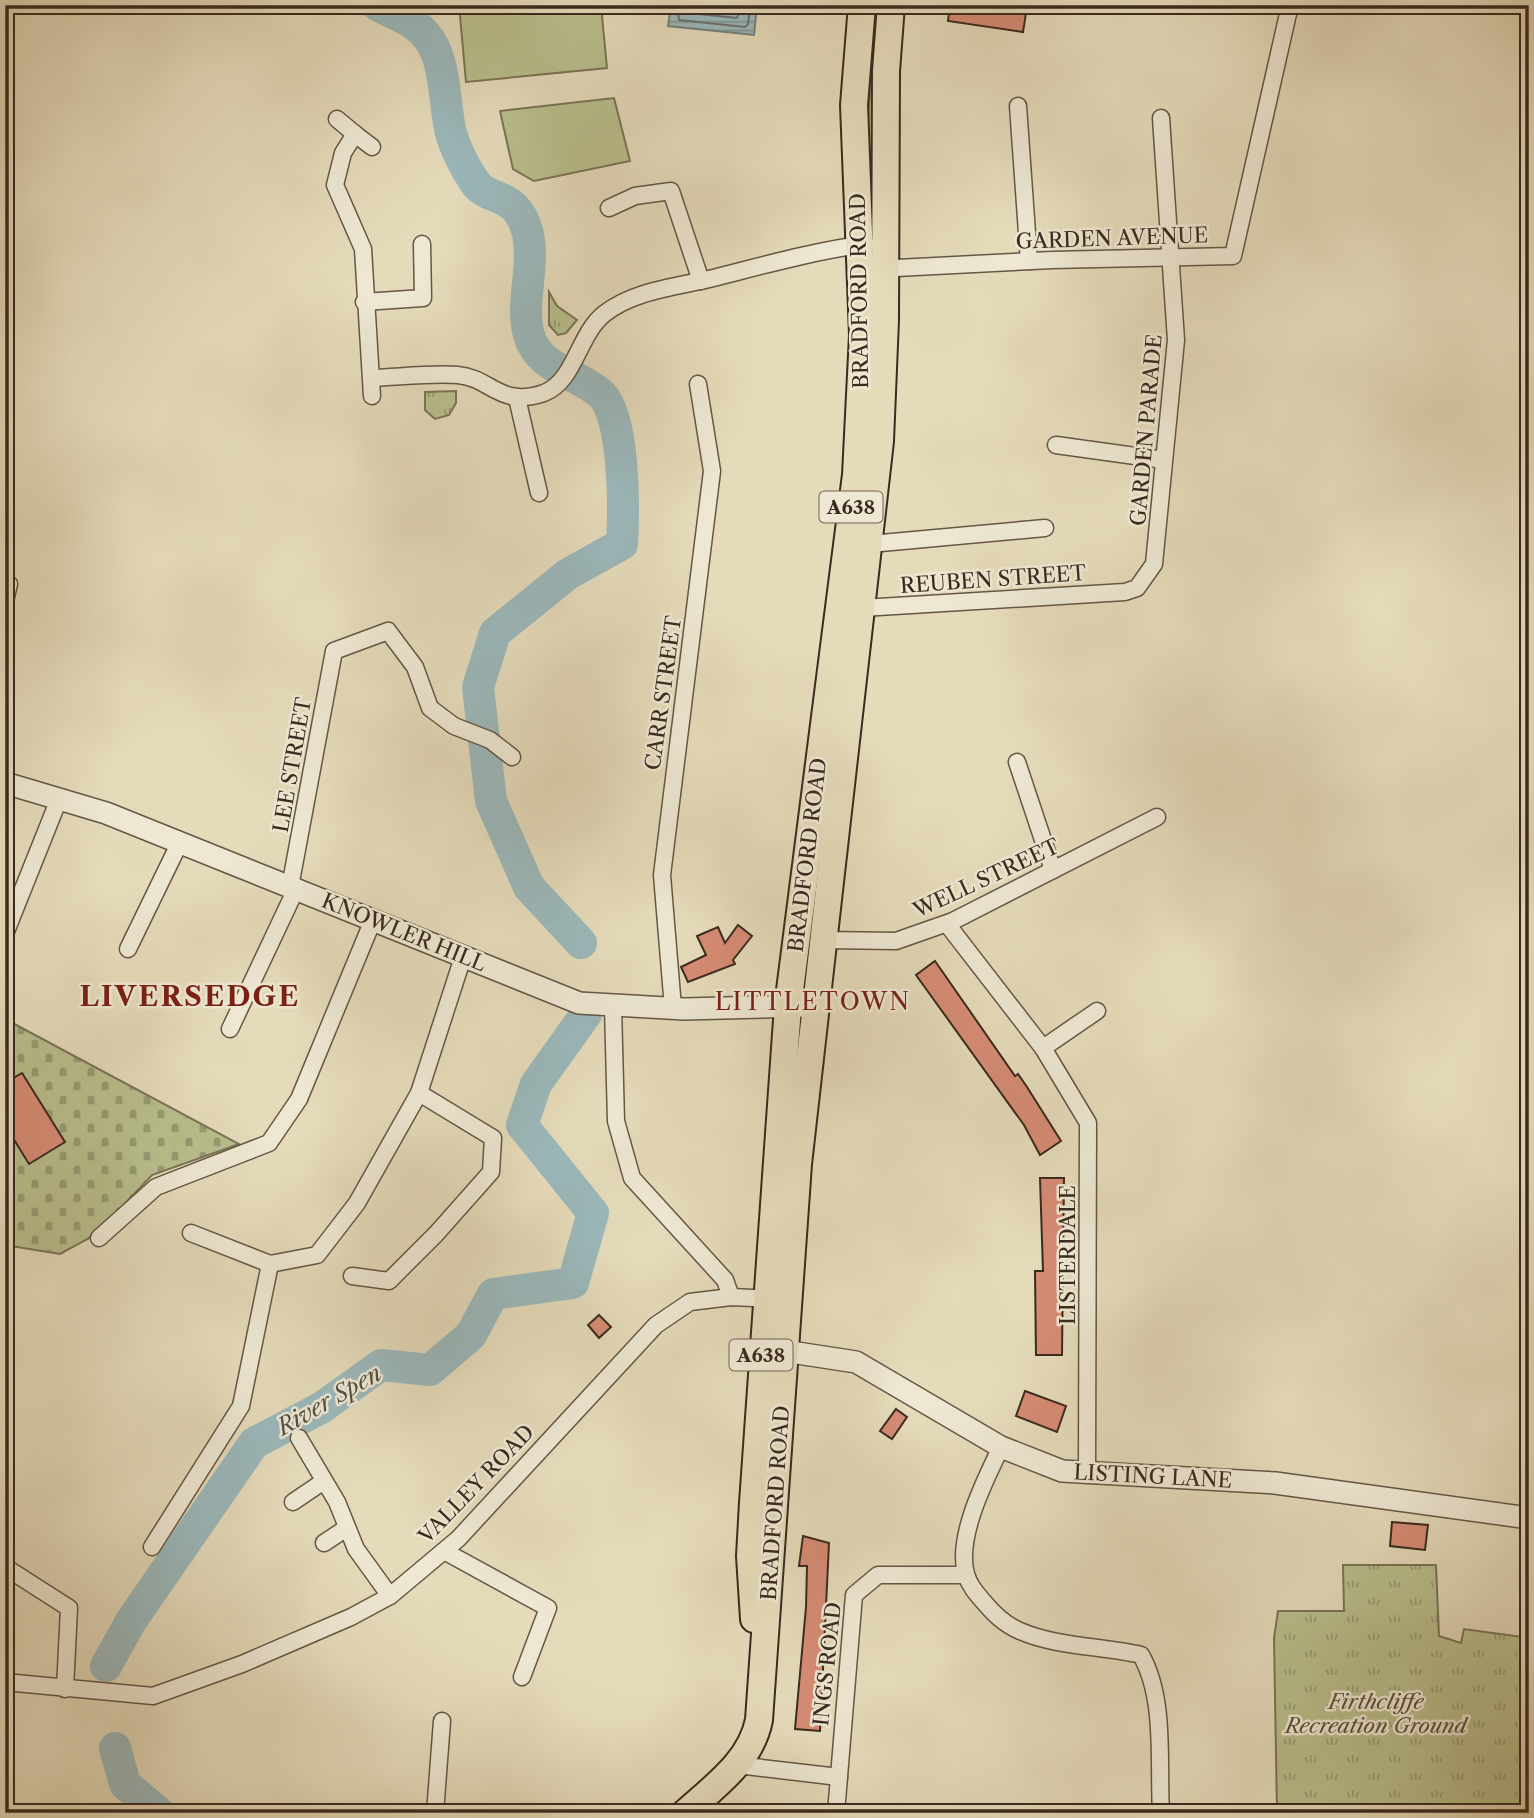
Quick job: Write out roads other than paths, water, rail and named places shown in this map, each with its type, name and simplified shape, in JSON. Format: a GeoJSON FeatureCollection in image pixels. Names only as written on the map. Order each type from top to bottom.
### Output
{"type":"FeatureCollection","features":[{"type":"Feature","properties":{"kind":"main road","name":"BRADFORD ROAD"},"geometry":{"type":"LineString","coordinates":[[777,1299],[798,1164],[825,940],[880,441],[885,320],[873,256],[854,105],[862,5]]}},
{"type":"Feature","properties":{"kind":"main road","name":"BRADFORD ROAD"},"geometry":{"type":"LineString","coordinates":[[685,1813],[737,1765],[755,1739],[760,1705],[750,1556],[777,1299],[788,1006],[856,475],[863,335],[873,256],[891,5]]}},
{"type":"Feature","properties":{"kind":"street","name":"GARDEN AVENUE"},"geometry":{"type":"LineString","coordinates":[[516,398],[543,393],[556,387],[584,336],[603,315],[626,300],[748,269],[873,256],[1029,261],[1233,256],[1290,5]]}},
{"type":"Feature","properties":{"kind":"street"},"geometry":{"type":"LineString","coordinates":[[1017,106],[1029,261]]}},
{"type":"Feature","properties":{"kind":"street"},"geometry":{"type":"LineString","coordinates":[[337,118],[372,147]]}},
{"type":"Feature","properties":{"kind":"street","name":"GARDEN PARADE"},"geometry":{"type":"LineString","coordinates":[[1125,592],[1138,588],[1154,564],[1176,340],[1173,257],[1161,118]]}},
{"type":"Feature","properties":{"kind":"street"},"geometry":{"type":"LineString","coordinates":[[355,134],[343,153],[335,185],[363,249],[364,302],[372,396]]}},
{"type":"Feature","properties":{"kind":"street"},"geometry":{"type":"LineString","coordinates":[[609,208],[635,196],[671,191],[701,281]]}},
{"type":"Feature","properties":{"kind":"street"},"geometry":{"type":"LineString","coordinates":[[364,302],[423,298],[422,244]]}},
{"type":"Feature","properties":{"kind":"street"},"geometry":{"type":"LineString","coordinates":[[372,378],[460,375],[516,398],[539,493]]}},
{"type":"Feature","properties":{"kind":"street","name":"CARR STREET"},"geometry":{"type":"LineString","coordinates":[[673,1008],[662,875],[712,471],[698,384]]}},
{"type":"Feature","properties":{"kind":"street"},"geometry":{"type":"LineString","coordinates":[[1056,445],[1164,460]]}},
{"type":"Feature","properties":{"kind":"street"},"geometry":{"type":"LineString","coordinates":[[870,544],[1045,528]]}},
{"type":"Feature","properties":{"kind":"street"},"geometry":{"type":"LineString","coordinates":[[5,601],[9,584]]}},
{"type":"Feature","properties":{"kind":"street","name":"REUBEN STREET"},"geometry":{"type":"LineString","coordinates":[[862,608],[1125,592]]}},
{"type":"Feature","properties":{"kind":"street","name":"LEE STREET"},"geometry":{"type":"LineString","coordinates":[[230,1029],[293,888],[334,651],[388,631],[415,667],[430,708],[474,736],[490,740],[512,757]]}},
{"type":"Feature","properties":{"kind":"street"},"geometry":{"type":"LineString","coordinates":[[1017,762],[1053,870]]}},
{"type":"Feature","properties":{"kind":"street","name":"KNOWLER HILL"},"geometry":{"type":"LineString","coordinates":[[5,783],[106,813],[579,1003],[613,1007],[816,1007]]}},
{"type":"Feature","properties":{"kind":"street"},"geometry":{"type":"LineString","coordinates":[[5,934],[59,799]]}},
{"type":"Feature","properties":{"kind":"street","name":"WELL STREET"},"geometry":{"type":"LineString","coordinates":[[825,940],[896,941],[947,924],[1157,817]]}},
{"type":"Feature","properties":{"kind":"street"},"geometry":{"type":"LineString","coordinates":[[128,950],[180,842]]}},
{"type":"Feature","properties":{"kind":"street"},"geometry":{"type":"LineString","coordinates":[[99,1238],[156,1187],[269,1143],[299,1098],[373,920]]}},
{"type":"Feature","properties":{"kind":"street","name":"LISTERDALE"},"geometry":{"type":"LineString","coordinates":[[947,924],[1043,1048],[1088,1123],[1087,1473]]}},
{"type":"Feature","properties":{"kind":"street"},"geometry":{"type":"LineString","coordinates":[[191,1233],[270,1264],[317,1255],[357,1203],[418,1093],[463,957]]}},
{"type":"Feature","properties":{"kind":"street"},"geometry":{"type":"LineString","coordinates":[[613,1007],[616,1121],[632,1178],[725,1280],[731,1297]]}},
{"type":"Feature","properties":{"kind":"street"},"geometry":{"type":"LineString","coordinates":[[1043,1048],[1097,1011]]}},
{"type":"Feature","properties":{"kind":"street"},"geometry":{"type":"LineString","coordinates":[[352,1276],[389,1281],[436,1234],[491,1172],[493,1138],[418,1093]]}},
{"type":"Feature","properties":{"kind":"street"},"geometry":{"type":"LineString","coordinates":[[152,1547],[241,1406],[270,1264]]}},
{"type":"Feature","properties":{"kind":"street","name":"VALLEY ROAD"},"geometry":{"type":"LineString","coordinates":[[5,1682],[153,1696],[242,1664],[351,1617],[390,1596],[444,1552],[656,1325],[690,1302],[731,1297],[777,1299]]}},
{"type":"Feature","properties":{"kind":"street","name":"LISTING LANE"},"geometry":{"type":"LineString","coordinates":[[773,1349],[856,1362],[1001,1447],[1062,1471],[1275,1483],[1529,1518]]}},
{"type":"Feature","properties":{"kind":"street"},"geometry":{"type":"LineString","coordinates":[[299,1438],[337,1502],[345,1529],[390,1596]]}},
{"type":"Feature","properties":{"kind":"street"},"geometry":{"type":"LineString","coordinates":[[1001,1447],[982,1486],[970,1524],[963,1559],[970,1586],[997,1617],[1020,1631],[1056,1641],[1141,1655],[1150,1671],[1156,1712],[1161,1813]]}},
{"type":"Feature","properties":{"kind":"street"},"geometry":{"type":"LineString","coordinates":[[293,1502],[324,1481]]}},
{"type":"Feature","properties":{"kind":"street"},"geometry":{"type":"LineString","coordinates":[[324,1543],[345,1529]]}},
{"type":"Feature","properties":{"kind":"street"},"geometry":{"type":"LineString","coordinates":[[444,1552],[548,1608],[526,1680],[506,1669]]}},
{"type":"Feature","properties":{"kind":"street"},"geometry":{"type":"LineString","coordinates":[[5,1567],[69,1608],[65,1689]]}},
{"type":"Feature","properties":{"kind":"street","name":"INGS ROAD"},"geometry":{"type":"LineString","coordinates":[[836,1813],[854,1595],[878,1575],[966,1575]]}},
{"type":"Feature","properties":{"kind":"street"},"geometry":{"type":"LineString","coordinates":[[435,1813],[442,1721]]}},
{"type":"Feature","properties":{"kind":"street"},"geometry":{"type":"LineString","coordinates":[[737,1765],[839,1777]]}},
{"type":"Feature","properties":{"kind":"water"},"geometry":{"type":"Polygon","coordinates":[[[671,5],[757,5],[754,35],[668,26],[671,5]]]}},
{"type":"Feature","properties":{"kind":"waterway","name":"River Spen"},"geometry":{"type":"LineString","coordinates":[[377,5],[411,22],[426,35],[439,60],[451,133],[464,164],[480,188],[510,203],[523,220],[530,247],[527,323],[534,346],[549,363],[601,394],[609,405],[615,422],[621,465],[622,544],[568,574],[495,633],[478,687],[491,801],[529,887],[581,943]]}},
{"type":"Feature","properties":{"kind":"waterway","name":"River Spen"},"geometry":{"type":"LineString","coordinates":[[106,1666],[131,1621],[254,1443],[321,1408],[381,1365],[430,1370],[471,1335],[493,1294],[573,1283],[593,1213],[522,1125],[536,1084],[586,1014]]}},
{"type":"Feature","properties":{"kind":"waterway","name":"River Spen"},"geometry":{"type":"LineString","coordinates":[[115,1748],[125,1784],[159,1813]]}},
{"type":"Feature","properties":{"kind":"district","name":"LIVERSEDGE"},"geometry":{"type":"Point","coordinates":[190,996]}},
{"type":"Feature","properties":{"kind":"district","name":"LITTLETOWN"},"geometry":{"type":"Point","coordinates":[813,1001]}},
{"type":"Feature","properties":{"kind":"park label","name":"Firthcliffe Recreation Ground"},"geometry":{"type":"Point","coordinates":[1376,1713]}}]}
